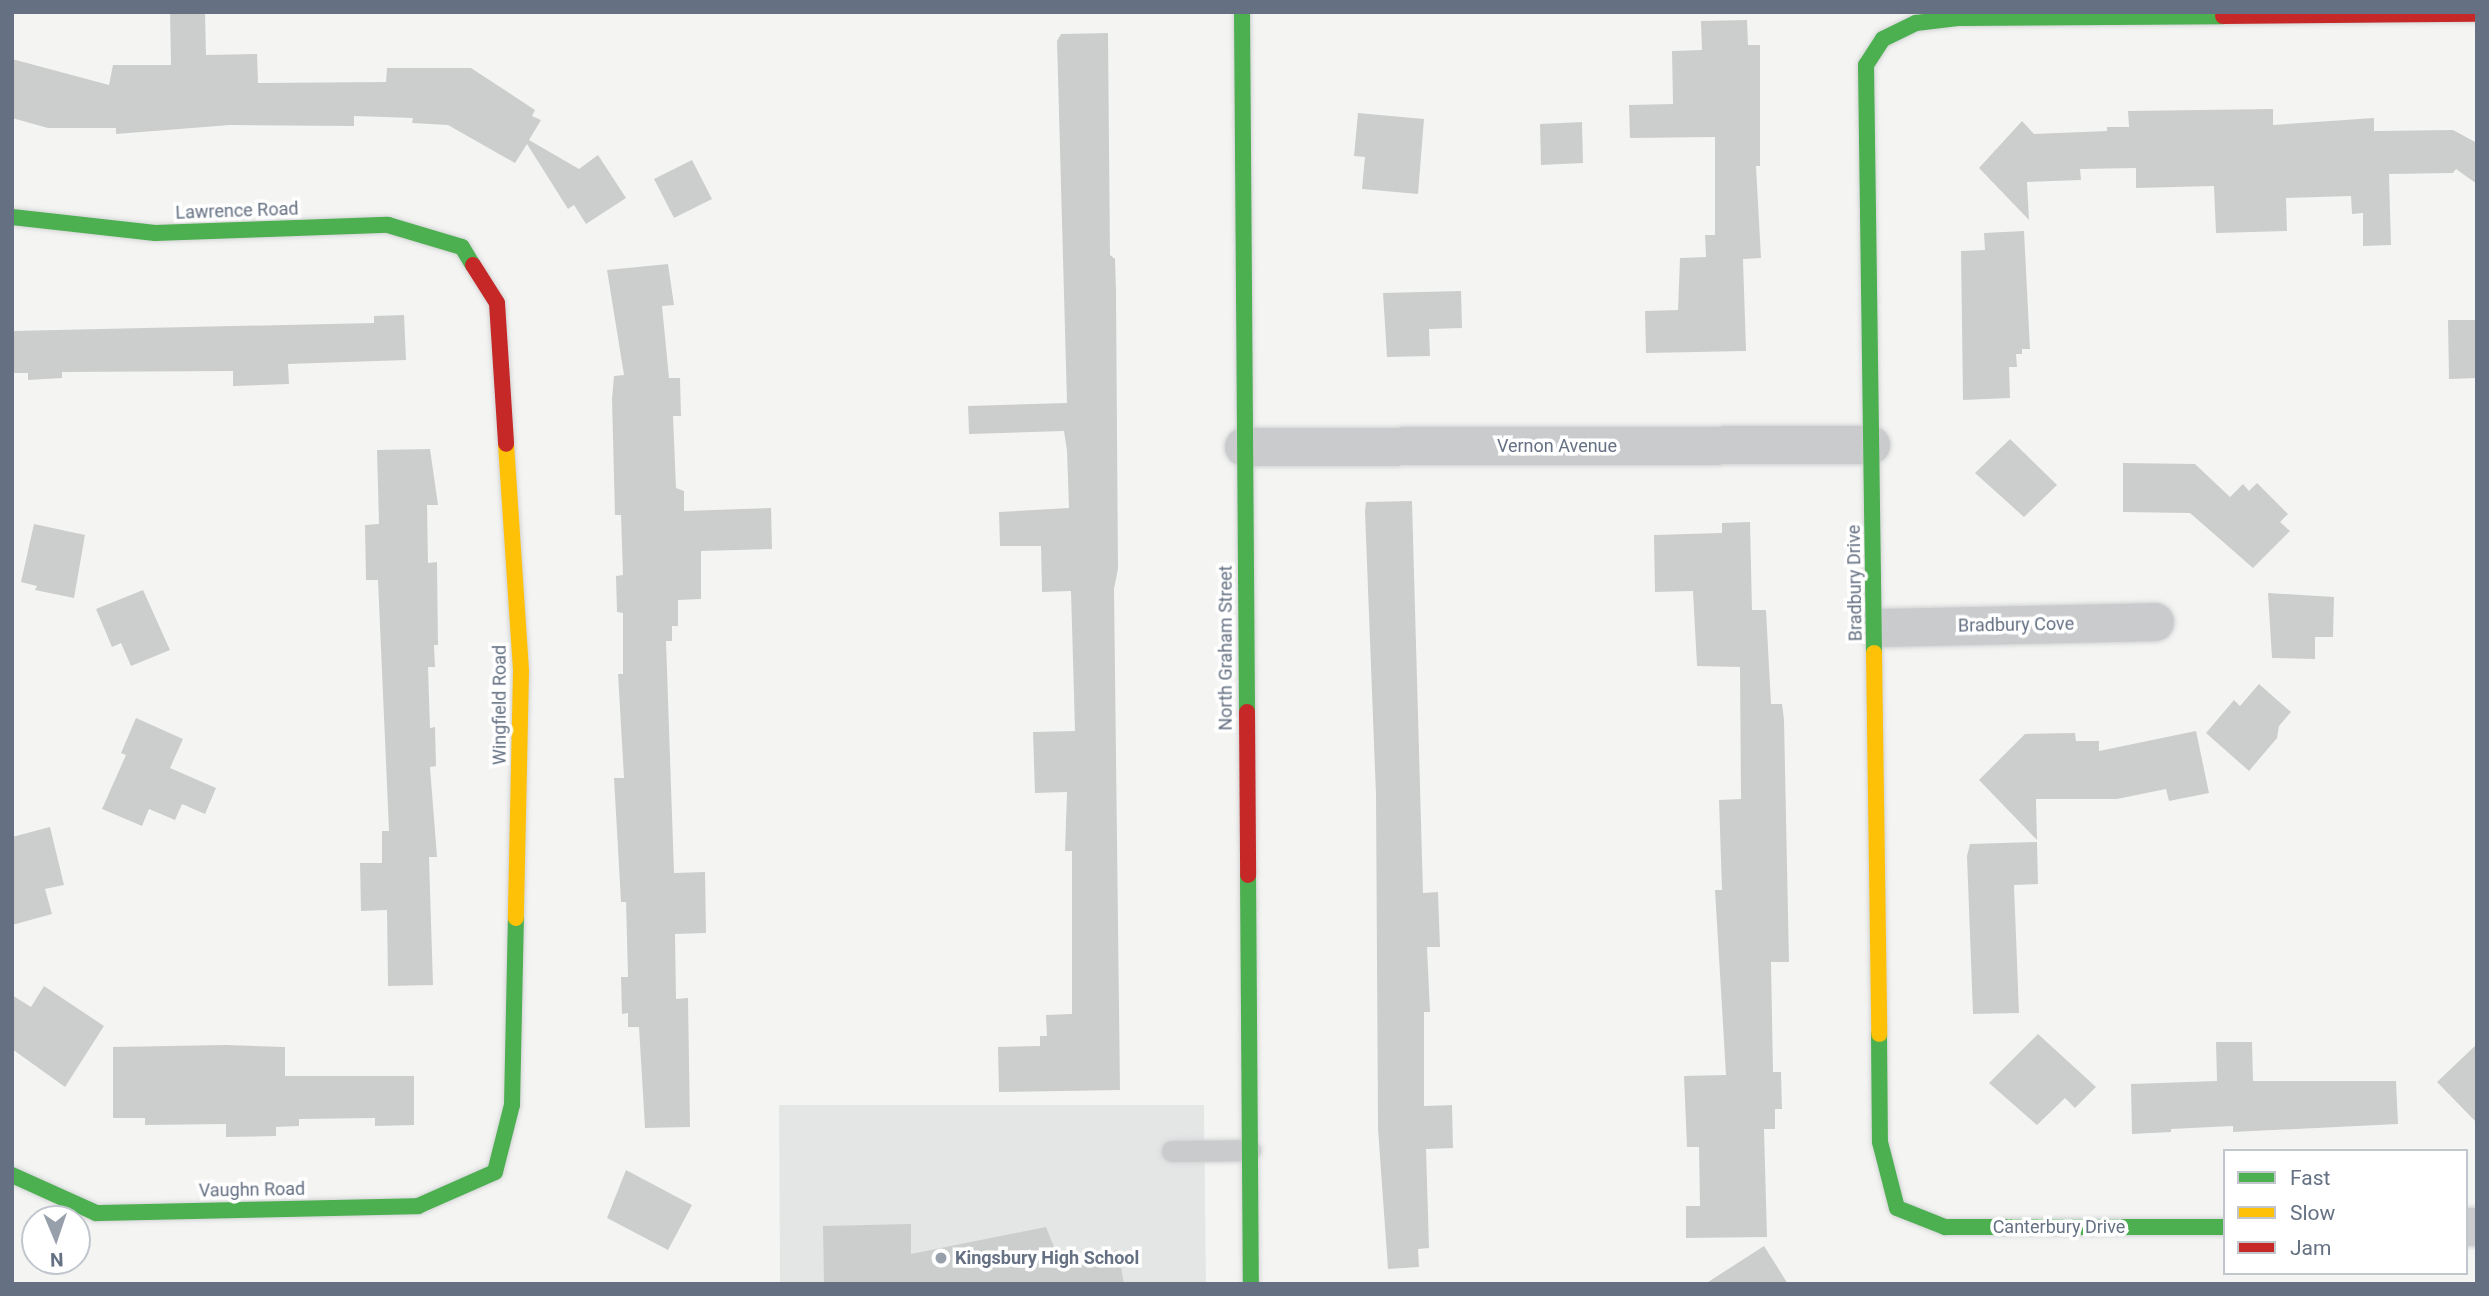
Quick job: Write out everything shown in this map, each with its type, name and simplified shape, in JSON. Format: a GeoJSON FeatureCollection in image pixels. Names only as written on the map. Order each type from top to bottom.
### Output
{"type":"FeatureCollection","features":[{"type":"Feature","properties":{"kind":"street","name":"North Graham Street"},"geometry":{"type":"LineString","coordinates":[[1242,12],[1251,1284]]}},
{"type":"Feature","properties":{"kind":"street"},"geometry":{"type":"LineString","coordinates":[[2412,13],[2477,14]]}},
{"type":"Feature","properties":{"kind":"street","name":"Bradbury Drive"},"geometry":{"type":"LineString","coordinates":[[1897,1208],[1880,1142],[1876,628],[1866,65],[1883,38],[1916,23],[1958,18],[2412,13]]}},
{"type":"Feature","properties":{"kind":"street","name":"Lawrence Road"},"geometry":{"type":"LineString","coordinates":[[12,216],[155,233],[388,225],[462,247]]}},
{"type":"Feature","properties":{"kind":"street","name":"Wingfield Road"},"geometry":{"type":"LineString","coordinates":[[462,247],[496,303],[521,671],[512,1105],[495,1172]]}},
{"type":"Feature","properties":{"kind":"street","name":"Vernon Avenue"},"geometry":{"type":"LineString","coordinates":[[1244,447],[1871,445]]}},
{"type":"Feature","properties":{"kind":"street","name":"Bradbury Cove"},"geometry":{"type":"LineString","coordinates":[[1876,628],[2155,622]]}},
{"type":"Feature","properties":{"kind":"street","name":"Vaughn Road"},"geometry":{"type":"LineString","coordinates":[[12,1175],[96,1213],[418,1206],[495,1172]]}},
{"type":"Feature","properties":{"kind":"street","name":"Canterbury Drive"},"geometry":{"type":"LineString","coordinates":[[1897,1208],[1945,1227],[2223,1227]]}},
{"type":"Feature","properties":{"kind":"lane"},"geometry":{"type":"LineString","coordinates":[[1172,1151],[1250,1150]]}},
{"type":"Feature","properties":{"kind":"shaded area"},"geometry":{"type":"Polygon","coordinates":[[[779,1105],[1204,1105],[1206,1284],[780,1284],[779,1105]]]}},
{"type":"Feature","properties":{"kind":"building"},"geometry":{"type":"Polygon","coordinates":[[[170,12],[205,12],[206,55],[257,54],[258,83],[386,82],[387,68],[471,68],[535,110],[532,116],[541,120],[529,140],[579,169],[598,155],[626,198],[586,224],[574,205],[568,209],[527,144],[515,163],[448,125],[412,123],[413,118],[354,116],[354,126],[230,125],[116,134],[116,128],[48,128],[12,118],[12,59],[109,85],[113,65],[171,65],[170,12]]]}},
{"type":"Feature","properties":{"kind":"building"},"geometry":{"type":"Polygon","coordinates":[[[1747,20],[1748,45],[1760,45],[1760,166],[1756,166],[1761,258],[1743,259],[1746,351],[1646,353],[1645,311],[1678,310],[1680,258],[1706,257],[1705,235],[1715,235],[1715,137],[1630,138],[1629,105],[1673,104],[1672,51],[1702,50],[1701,21],[1747,20]]]}},
{"type":"Feature","properties":{"kind":"building"},"geometry":{"type":"Polygon","coordinates":[[[1108,33],[1110,255],[1115,259],[1116,292],[1118,569],[1114,589],[1120,1090],[999,1092],[998,1047],[1040,1046],[1040,1036],[1047,1036],[1046,1015],[1072,1014],[1072,851],[1065,851],[1067,792],[1035,793],[1033,732],[1075,731],[1071,591],[1042,592],[1041,546],[1000,546],[999,512],[1069,508],[1067,451],[1064,431],[969,434],[968,406],[1067,403],[1057,41],[1061,34],[1108,33]]]}},
{"type":"Feature","properties":{"kind":"building"},"geometry":{"type":"Polygon","coordinates":[[[2273,109],[2273,125],[2374,118],[2374,131],[2453,130],[2477,143],[2477,184],[2456,169],[2453,173],[2389,174],[2391,245],[2363,246],[2363,213],[2352,214],[2351,196],[2286,198],[2287,231],[2216,233],[2214,186],[2136,188],[2136,168],[2080,169],[2081,180],[2027,182],[2029,220],[1979,168],[2022,121],[2034,134],[2107,131],[2107,127],[2129,127],[2128,111],[2273,109]]]}},
{"type":"Feature","properties":{"kind":"building"},"geometry":{"type":"Polygon","coordinates":[[[1358,113],[1424,119],[1418,194],[1362,189],[1365,157],[1354,156],[1358,113]]]}},
{"type":"Feature","properties":{"kind":"building"},"geometry":{"type":"Polygon","coordinates":[[[1582,122],[1583,163],[1541,165],[1540,124],[1582,122]]]}},
{"type":"Feature","properties":{"kind":"building"},"geometry":{"type":"Polygon","coordinates":[[[692,160],[712,199],[674,218],[654,179],[692,160]]]}},
{"type":"Feature","properties":{"kind":"building"},"geometry":{"type":"Polygon","coordinates":[[[2024,231],[2030,349],[2022,349],[2022,354],[2016,354],[2017,367],[2009,367],[2010,398],[1963,400],[1961,251],[1985,250],[1984,233],[2024,231]]]}},
{"type":"Feature","properties":{"kind":"building"},"geometry":{"type":"Polygon","coordinates":[[[668,264],[674,305],[662,306],[669,378],[680,378],[681,416],[673,416],[676,488],[684,491],[684,511],[771,508],[772,549],[701,551],[701,599],[678,600],[678,626],[672,626],[672,641],[666,641],[674,873],[705,872],[706,933],[675,934],[676,999],[688,998],[690,1127],[645,1128],[639,1027],[628,1027],[628,1013],[622,1014],[621,977],[628,977],[626,902],[621,902],[614,778],[624,778],[618,674],[623,674],[623,613],[617,612],[616,576],[623,575],[621,515],[615,515],[612,399],[614,376],[624,375],[607,270],[668,264]]]}},
{"type":"Feature","properties":{"kind":"building"},"geometry":{"type":"Polygon","coordinates":[[[1461,291],[1462,328],[1429,329],[1430,356],[1387,357],[1383,293],[1461,291]]]}},
{"type":"Feature","properties":{"kind":"building"},"geometry":{"type":"Polygon","coordinates":[[[404,315],[406,360],[288,364],[289,384],[233,386],[233,371],[62,372],[62,378],[28,380],[28,373],[12,373],[12,331],[374,323],[374,316],[404,315]]]}},
{"type":"Feature","properties":{"kind":"building"},"geometry":{"type":"Polygon","coordinates":[[[2448,320],[2477,320],[2477,378],[2449,379],[2448,320]]]}},
{"type":"Feature","properties":{"kind":"building"},"geometry":{"type":"Polygon","coordinates":[[[2010,439],[2057,485],[2024,517],[1975,473],[2010,439]]]}},
{"type":"Feature","properties":{"kind":"building"},"geometry":{"type":"Polygon","coordinates":[[[430,449],[438,505],[427,505],[428,563],[437,562],[438,645],[434,645],[435,667],[428,667],[430,728],[435,727],[436,766],[430,767],[437,857],[429,857],[433,985],[388,986],[387,910],[361,911],[360,863],[382,863],[382,831],[389,831],[378,580],[366,580],[365,525],[379,524],[377,450],[430,449]]]}},
{"type":"Feature","properties":{"kind":"building"},"geometry":{"type":"Polygon","coordinates":[[[2123,463],[2195,464],[2230,497],[2243,484],[2249,491],[2257,483],[2288,514],[2280,522],[2290,531],[2253,568],[2190,513],[2123,512],[2123,463]]]}},
{"type":"Feature","properties":{"kind":"building"},"geometry":{"type":"Polygon","coordinates":[[[1412,501],[1423,893],[1438,892],[1440,947],[1427,947],[1430,1012],[1424,1012],[1424,1106],[1452,1105],[1453,1148],[1426,1149],[1429,1248],[1418,1249],[1419,1267],[1388,1269],[1378,1129],[1376,795],[1365,512],[1366,502],[1412,501]]]}},
{"type":"Feature","properties":{"kind":"building"},"geometry":{"type":"Polygon","coordinates":[[[1750,522],[1752,610],[1766,610],[1771,704],[1782,704],[1784,720],[1789,962],[1771,962],[1773,1072],[1781,1072],[1782,1109],[1775,1109],[1775,1129],[1764,1129],[1767,1237],[1686,1238],[1686,1206],[1700,1206],[1699,1147],[1687,1147],[1684,1076],[1726,1075],[1715,890],[1722,890],[1719,800],[1741,799],[1740,667],[1697,666],[1693,591],[1655,592],[1654,535],[1722,533],[1722,523],[1750,522]]]}},
{"type":"Feature","properties":{"kind":"building"},"geometry":{"type":"Polygon","coordinates":[[[34,524],[85,535],[74,598],[35,590],[37,586],[21,582],[34,524]]]}},
{"type":"Feature","properties":{"kind":"building"},"geometry":{"type":"Polygon","coordinates":[[[143,590],[170,650],[131,666],[121,643],[112,647],[96,609],[143,590]]]}},
{"type":"Feature","properties":{"kind":"building"},"geometry":{"type":"Polygon","coordinates":[[[2268,593],[2334,597],[2333,637],[2315,637],[2315,659],[2272,658],[2268,593]]]}},
{"type":"Feature","properties":{"kind":"building"},"geometry":{"type":"Polygon","coordinates":[[[2259,684],[2291,712],[2279,726],[2277,738],[2249,771],[2206,733],[2234,700],[2240,706],[2259,684]]]}},
{"type":"Feature","properties":{"kind":"building"},"geometry":{"type":"Polygon","coordinates":[[[136,718],[183,739],[170,768],[216,788],[205,814],[182,804],[175,820],[149,809],[142,826],[102,809],[126,755],[121,753],[136,718]]]}},
{"type":"Feature","properties":{"kind":"building"},"geometry":{"type":"Polygon","coordinates":[[[2196,731],[2209,793],[2169,801],[2166,789],[2117,799],[2036,799],[2037,840],[1979,780],[2025,734],[2075,733],[2076,741],[2099,741],[2099,751],[2196,731]]]}},
{"type":"Feature","properties":{"kind":"building"},"geometry":{"type":"Polygon","coordinates":[[[50,827],[64,885],[45,889],[52,914],[12,925],[12,837],[50,827]]]}},
{"type":"Feature","properties":{"kind":"building"},"geometry":{"type":"Polygon","coordinates":[[[2037,842],[2038,884],[2014,885],[2019,1013],[1973,1014],[1967,856],[1970,844],[2037,842]]]}},
{"type":"Feature","properties":{"kind":"building"},"geometry":{"type":"Polygon","coordinates":[[[44,986],[104,1026],[65,1087],[12,1049],[12,995],[31,1007],[44,986]]]}},
{"type":"Feature","properties":{"kind":"building"},"geometry":{"type":"Polygon","coordinates":[[[2038,1034],[2096,1087],[2075,1108],[2065,1098],[2037,1125],[1989,1083],[2038,1034]]]}},
{"type":"Feature","properties":{"kind":"building"},"geometry":{"type":"Polygon","coordinates":[[[2216,1042],[2252,1042],[2253,1081],[2396,1081],[2398,1124],[2233,1132],[2233,1126],[2132,1134],[2131,1084],[2217,1081],[2216,1042]]]}},
{"type":"Feature","properties":{"kind":"building"},"geometry":{"type":"Polygon","coordinates":[[[2477,1044],[2477,1123],[2437,1082],[2477,1044]]]}},
{"type":"Feature","properties":{"kind":"building"},"geometry":{"type":"Polygon","coordinates":[[[113,1047],[285,1047],[285,1076],[414,1076],[414,1125],[375,1126],[375,1118],[299,1119],[299,1126],[276,1127],[276,1136],[226,1137],[226,1124],[145,1125],[145,1118],[113,1118],[113,1047]]]}},
{"type":"Feature","properties":{"kind":"building"},"geometry":{"type":"Polygon","coordinates":[[[626,1170],[692,1205],[668,1250],[607,1218],[626,1170]]]}},
{"type":"Feature","properties":{"kind":"building","name":"Kingsbury High School"},"geometry":{"type":"Polygon","coordinates":[[[911,1224],[911,1254],[1046,1227],[1060,1262],[1118,1250],[1124,1284],[824,1284],[823,1226],[911,1224]]]}},
{"type":"Feature","properties":{"kind":"building"},"geometry":{"type":"Polygon","coordinates":[[[1764,1246],[1788,1284],[1705,1284],[1764,1246]]]}},
{"type":"Feature","properties":{"kind":"traffic: fast"},"geometry":{"type":"LineString","coordinates":[[1242,12],[1247,712]]}},
{"type":"Feature","properties":{"kind":"traffic: fast"},"geometry":{"type":"LineString","coordinates":[[1874,653],[1866,65],[1883,39],[1916,23],[1958,18],[2223,16]]}},
{"type":"Feature","properties":{"kind":"traffic: fast"},"geometry":{"type":"LineString","coordinates":[[12,217],[155,233],[388,225],[462,247],[473,265]]}},
{"type":"Feature","properties":{"kind":"traffic: fast"},"geometry":{"type":"LineString","coordinates":[[1248,875],[1251,1284]]}},
{"type":"Feature","properties":{"kind":"traffic: fast"},"geometry":{"type":"LineString","coordinates":[[12,1175],[96,1213],[418,1206],[495,1172],[512,1105],[516,918]]}},
{"type":"Feature","properties":{"kind":"traffic: fast"},"geometry":{"type":"LineString","coordinates":[[1879,1034],[1880,1142],[1897,1208],[1945,1227],[2223,1227]]}},
{"type":"Feature","properties":{"kind":"traffic: slow"},"geometry":{"type":"LineString","coordinates":[[506,444],[521,671],[516,918]]}},
{"type":"Feature","properties":{"kind":"traffic: slow"},"geometry":{"type":"LineString","coordinates":[[1874,653],[1879,1034]]}},
{"type":"Feature","properties":{"kind":"traffic: jam"},"geometry":{"type":"LineString","coordinates":[[2223,16],[2477,14]]}},
{"type":"Feature","properties":{"kind":"traffic: jam"},"geometry":{"type":"LineString","coordinates":[[473,265],[497,303],[506,444]]}},
{"type":"Feature","properties":{"kind":"traffic: jam"},"geometry":{"type":"LineString","coordinates":[[1247,712],[1248,875]]}},
{"type":"Feature","properties":{"kind":"place","name":"Kingsbury High School"},"geometry":{"type":"Point","coordinates":[941,1258]}}]}
